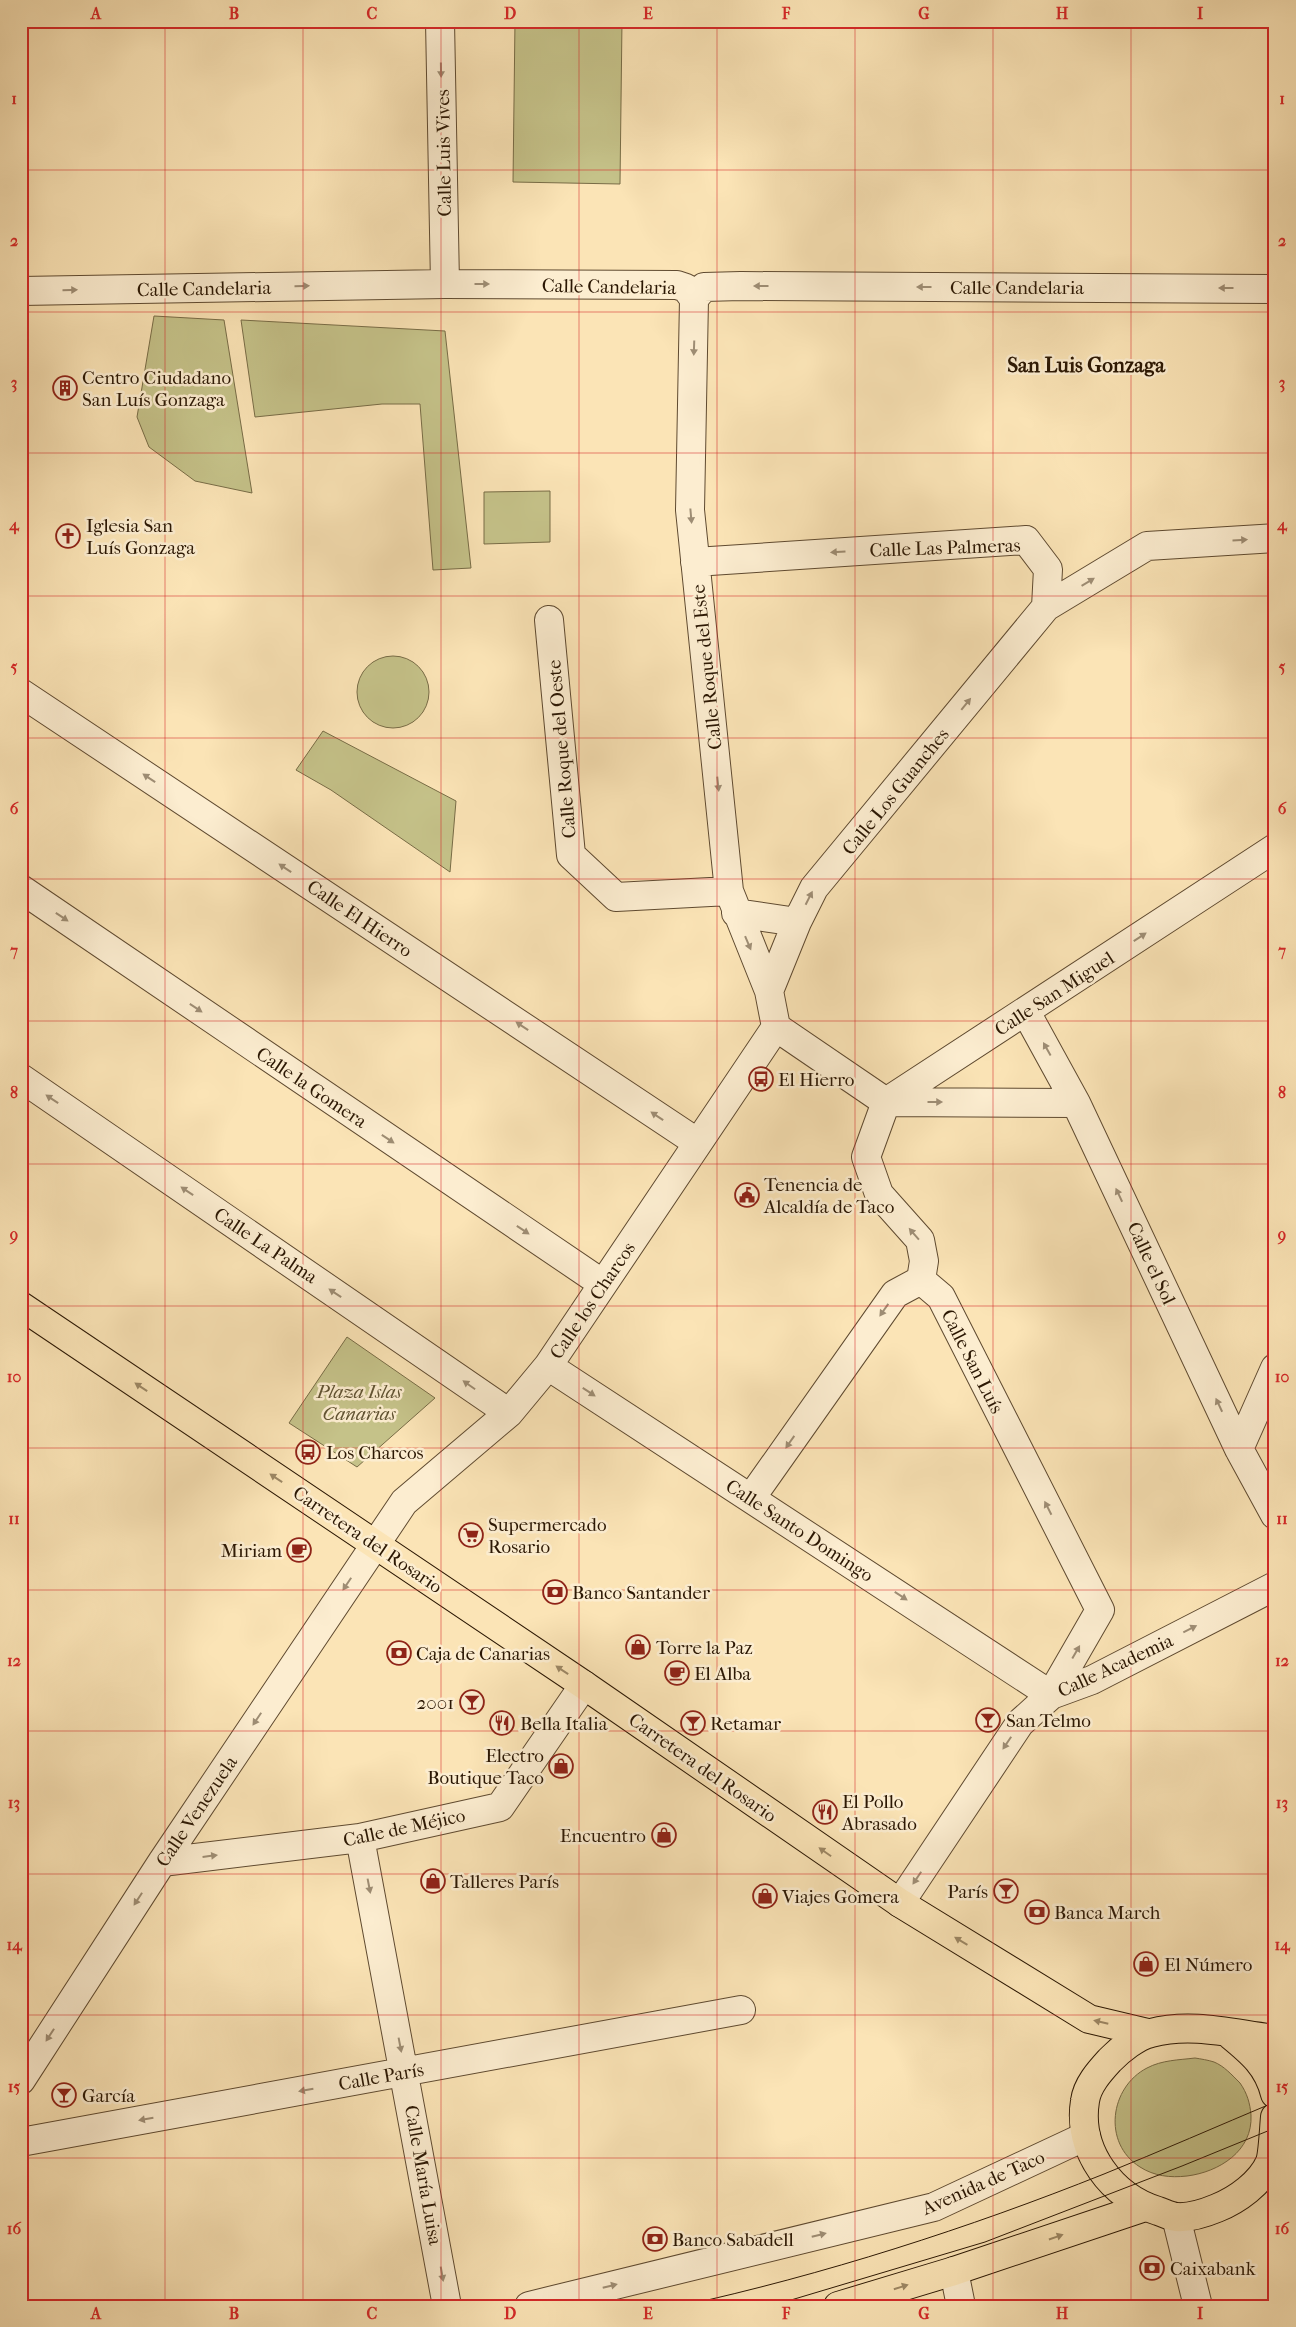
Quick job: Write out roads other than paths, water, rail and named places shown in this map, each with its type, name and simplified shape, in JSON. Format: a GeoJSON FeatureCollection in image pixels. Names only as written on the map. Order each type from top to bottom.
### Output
{"type":"FeatureCollection","features":[{"type":"Feature","properties":{"kind":"main road","name":"Carretera del Rosario"},"geometry":{"type":"LineString","coordinates":[[21,1306],[584,1686],[900,1903],[1089,2019],[1148,2033]]}},
{"type":"Feature","properties":{"kind":"main road"},"geometry":{"type":"LineString","coordinates":[[1275,2039],[1196,2027],[1148,2033],[1118,2052],[1096,2076],[1085,2101],[1086,2136],[1090,2149],[1104,2174],[1118,2190],[1145,2207],[1176,2217],[1204,2213],[1231,2203],[1253,2185],[1272,2160],[1275,2116]]}},
{"type":"Feature","properties":{"kind":"main road"},"geometry":{"type":"LineString","coordinates":[[1228,2033],[1254,2054],[1272,2081],[1275,2094]]}},
{"type":"Feature","properties":{"kind":"main road"},"geometry":{"type":"LineString","coordinates":[[838,2306],[954,2271],[1145,2207]]}},
{"type":"Feature","properties":{"kind":"street","name":"Calle Luis Vives"},"geometry":{"type":"LineString","coordinates":[[440,21],[445,284]]}},
{"type":"Feature","properties":{"kind":"street","name":"Calle Candelaria"},"geometry":{"type":"LineString","coordinates":[[21,290],[445,284],[682,286],[694,299],[704,287],[741,286],[1275,288]]}},
{"type":"Feature","properties":{"kind":"street","name":"Calle Roque del Este"},"geometry":{"type":"LineString","coordinates":[[694,299],[689,470],[690,510],[732,902],[769,991],[776,1026]]}},
{"type":"Feature","properties":{"kind":"street"},"geometry":{"type":"LineString","coordinates":[[1046,607],[1147,546],[1275,538]]}},
{"type":"Feature","properties":{"kind":"street","name":"Calle Las Palmeras"},"geometry":{"type":"LineString","coordinates":[[695,562],[1026,540],[1048,569],[1046,607]]}},
{"type":"Feature","properties":{"kind":"street","name":"Calle Los Guanches"},"geometry":{"type":"LineString","coordinates":[[769,991],[797,922],[814,888],[1046,607]]}},
{"type":"Feature","properties":{"kind":"street","name":"Calle Roque del Oeste"},"geometry":{"type":"LineString","coordinates":[[549,620],[571,855],[616,897],[732,902],[797,922]]}},
{"type":"Feature","properties":{"kind":"street","name":"Calle El Hierro"},"geometry":{"type":"LineString","coordinates":[[21,693],[698,1143]]}},
{"type":"Feature","properties":{"kind":"street","name":"Calle San Miguel"},"geometry":{"type":"LineString","coordinates":[[886,1102],[1275,848]]}},
{"type":"Feature","properties":{"kind":"street","name":"Calle la Gomera"},"geometry":{"type":"LineString","coordinates":[[21,889],[603,1284]]}},
{"type":"Feature","properties":{"kind":"street","name":"Calle el Sol"},"geometry":{"type":"LineString","coordinates":[[1026,1012],[1076,1103],[1239,1449],[1275,1516]]}},
{"type":"Feature","properties":{"kind":"street"},"geometry":{"type":"LineString","coordinates":[[776,1026],[886,1102],[1076,1103]]}},
{"type":"Feature","properties":{"kind":"street","name":"Calle los Charcos"},"geometry":{"type":"LineString","coordinates":[[374,1544],[404,1502],[509,1413],[548,1366],[776,1026]]}},
{"type":"Feature","properties":{"kind":"street","name":"Calle La Palma"},"geometry":{"type":"LineString","coordinates":[[21,1078],[509,1413]]}},
{"type":"Feature","properties":{"kind":"street"},"geometry":{"type":"LineString","coordinates":[[751,1498],[895,1294],[921,1280],[924,1260],[920,1240],[879,1194],[866,1157],[886,1102]]}},
{"type":"Feature","properties":{"kind":"street","name":"Calle San Luís"},"geometry":{"type":"LineString","coordinates":[[921,1280],[941,1297],[1100,1610],[1052,1695]]}},
{"type":"Feature","properties":{"kind":"street","name":"Calle Santo Domingo"},"geometry":{"type":"LineString","coordinates":[[548,1366],[1052,1695]]}},
{"type":"Feature","properties":{"kind":"street"},"geometry":{"type":"LineString","coordinates":[[1239,1449],[1275,1368]]}},
{"type":"Feature","properties":{"kind":"street","name":"Calle Venezuela"},"geometry":{"type":"LineString","coordinates":[[21,2080],[162,1862],[374,1544]]}},
{"type":"Feature","properties":{"kind":"street","name":"Calle Academia"},"geometry":{"type":"LineString","coordinates":[[900,1903],[1020,1723],[1052,1695],[1092,1680],[1275,1586]]}},
{"type":"Feature","properties":{"kind":"street","name":"Calle de Méjico"},"geometry":{"type":"LineString","coordinates":[[162,1862],[360,1838],[500,1807],[584,1686]]}},
{"type":"Feature","properties":{"kind":"street","name":"Calle María Luisa"},"geometry":{"type":"LineString","coordinates":[[360,1838],[447,2306]]}},
{"type":"Feature","properties":{"kind":"street","name":"Calle París"},"geometry":{"type":"LineString","coordinates":[[21,2142],[741,2010]]}},
{"type":"Feature","properties":{"kind":"street","name":"Avenida de Taco"},"geometry":{"type":"LineString","coordinates":[[528,2306],[934,2208],[1086,2136]]}},
{"type":"Feature","properties":{"kind":"street"},"geometry":{"type":"LineString","coordinates":[[1176,2217],[1198,2306]]}},
{"type":"Feature","properties":{"kind":"street"},"geometry":{"type":"LineString","coordinates":[[954,2271],[961,2306]]}},
{"type":"Feature","properties":{"kind":"tram line"},"geometry":{"type":"LineString","coordinates":[[681,2306],[842,2265],[1001,2213],[1104,2174],[1275,2102]]}},
{"type":"Feature","properties":{"kind":"tram line"},"geometry":{"type":"LineString","coordinates":[[771,2306],[985,2242],[1275,2128]]}},
{"type":"Feature","properties":{"kind":"place","name":"Centro Ciudadano San Luís Gonzaga"},"geometry":{"type":"Point","coordinates":[65,388]}},
{"type":"Feature","properties":{"kind":"place","name":"Iglesia San Luís Gonzaga"},"geometry":{"type":"Point","coordinates":[68,536]}},
{"type":"Feature","properties":{"kind":"place","name":"El Hierro"},"geometry":{"type":"Point","coordinates":[761,1079]}},
{"type":"Feature","properties":{"kind":"place","name":"Tenencia de Alcaldía de Taco"},"geometry":{"type":"Point","coordinates":[747,1195]}},
{"type":"Feature","properties":{"kind":"place","name":"Los Charcos"},"geometry":{"type":"Point","coordinates":[308,1452]}},
{"type":"Feature","properties":{"kind":"place","name":"Supermercado Rosario"},"geometry":{"type":"Point","coordinates":[471,1535]}},
{"type":"Feature","properties":{"kind":"place","name":"Miriam"},"geometry":{"type":"Point","coordinates":[299,1550]}},
{"type":"Feature","properties":{"kind":"place","name":"Banco Santander"},"geometry":{"type":"Point","coordinates":[555,1592]}},
{"type":"Feature","properties":{"kind":"place","name":"Torre la Paz"},"geometry":{"type":"Point","coordinates":[638,1647]}},
{"type":"Feature","properties":{"kind":"place","name":"Caja de Canarias"},"geometry":{"type":"Point","coordinates":[399,1653]}},
{"type":"Feature","properties":{"kind":"place","name":"El Alba"},"geometry":{"type":"Point","coordinates":[677,1673]}},
{"type":"Feature","properties":{"kind":"place","name":"2001"},"geometry":{"type":"Point","coordinates":[472,1702]}},
{"type":"Feature","properties":{"kind":"place","name":"San Telmo"},"geometry":{"type":"Point","coordinates":[988,1720]}},
{"type":"Feature","properties":{"kind":"place","name":"Bella Italia"},"geometry":{"type":"Point","coordinates":[502,1723]}},
{"type":"Feature","properties":{"kind":"place","name":"Retamar"},"geometry":{"type":"Point","coordinates":[693,1723]}},
{"type":"Feature","properties":{"kind":"place","name":"Electro Boutique Taco"},"geometry":{"type":"Point","coordinates":[561,1766]}},
{"type":"Feature","properties":{"kind":"place","name":"El Pollo Abrasado"},"geometry":{"type":"Point","coordinates":[825,1812]}},
{"type":"Feature","properties":{"kind":"place","name":"Encuentro"},"geometry":{"type":"Point","coordinates":[664,1835]}},
{"type":"Feature","properties":{"kind":"place","name":"Talleres París"},"geometry":{"type":"Point","coordinates":[433,1881]}},
{"type":"Feature","properties":{"kind":"place","name":"París"},"geometry":{"type":"Point","coordinates":[1006,1891]}},
{"type":"Feature","properties":{"kind":"place","name":"Viajes Gomera"},"geometry":{"type":"Point","coordinates":[765,1896]}},
{"type":"Feature","properties":{"kind":"place","name":"Banca March"},"geometry":{"type":"Point","coordinates":[1037,1912]}},
{"type":"Feature","properties":{"kind":"place","name":"El Número"},"geometry":{"type":"Point","coordinates":[1146,1964]}},
{"type":"Feature","properties":{"kind":"place","name":"García"},"geometry":{"type":"Point","coordinates":[64,2095]}},
{"type":"Feature","properties":{"kind":"place","name":"Banco Sabadell"},"geometry":{"type":"Point","coordinates":[655,2239]}},
{"type":"Feature","properties":{"kind":"place","name":"Caixabank"},"geometry":{"type":"Point","coordinates":[1152,2268]}},
{"type":"Feature","properties":{"kind":"district","name":"San Luis Gonzaga"},"geometry":{"type":"Point","coordinates":[1086,365]}},
{"type":"Feature","properties":{"kind":"park label","name":"Plaza Islas Canarias"},"geometry":{"type":"Point","coordinates":[359,1402]}}]}
